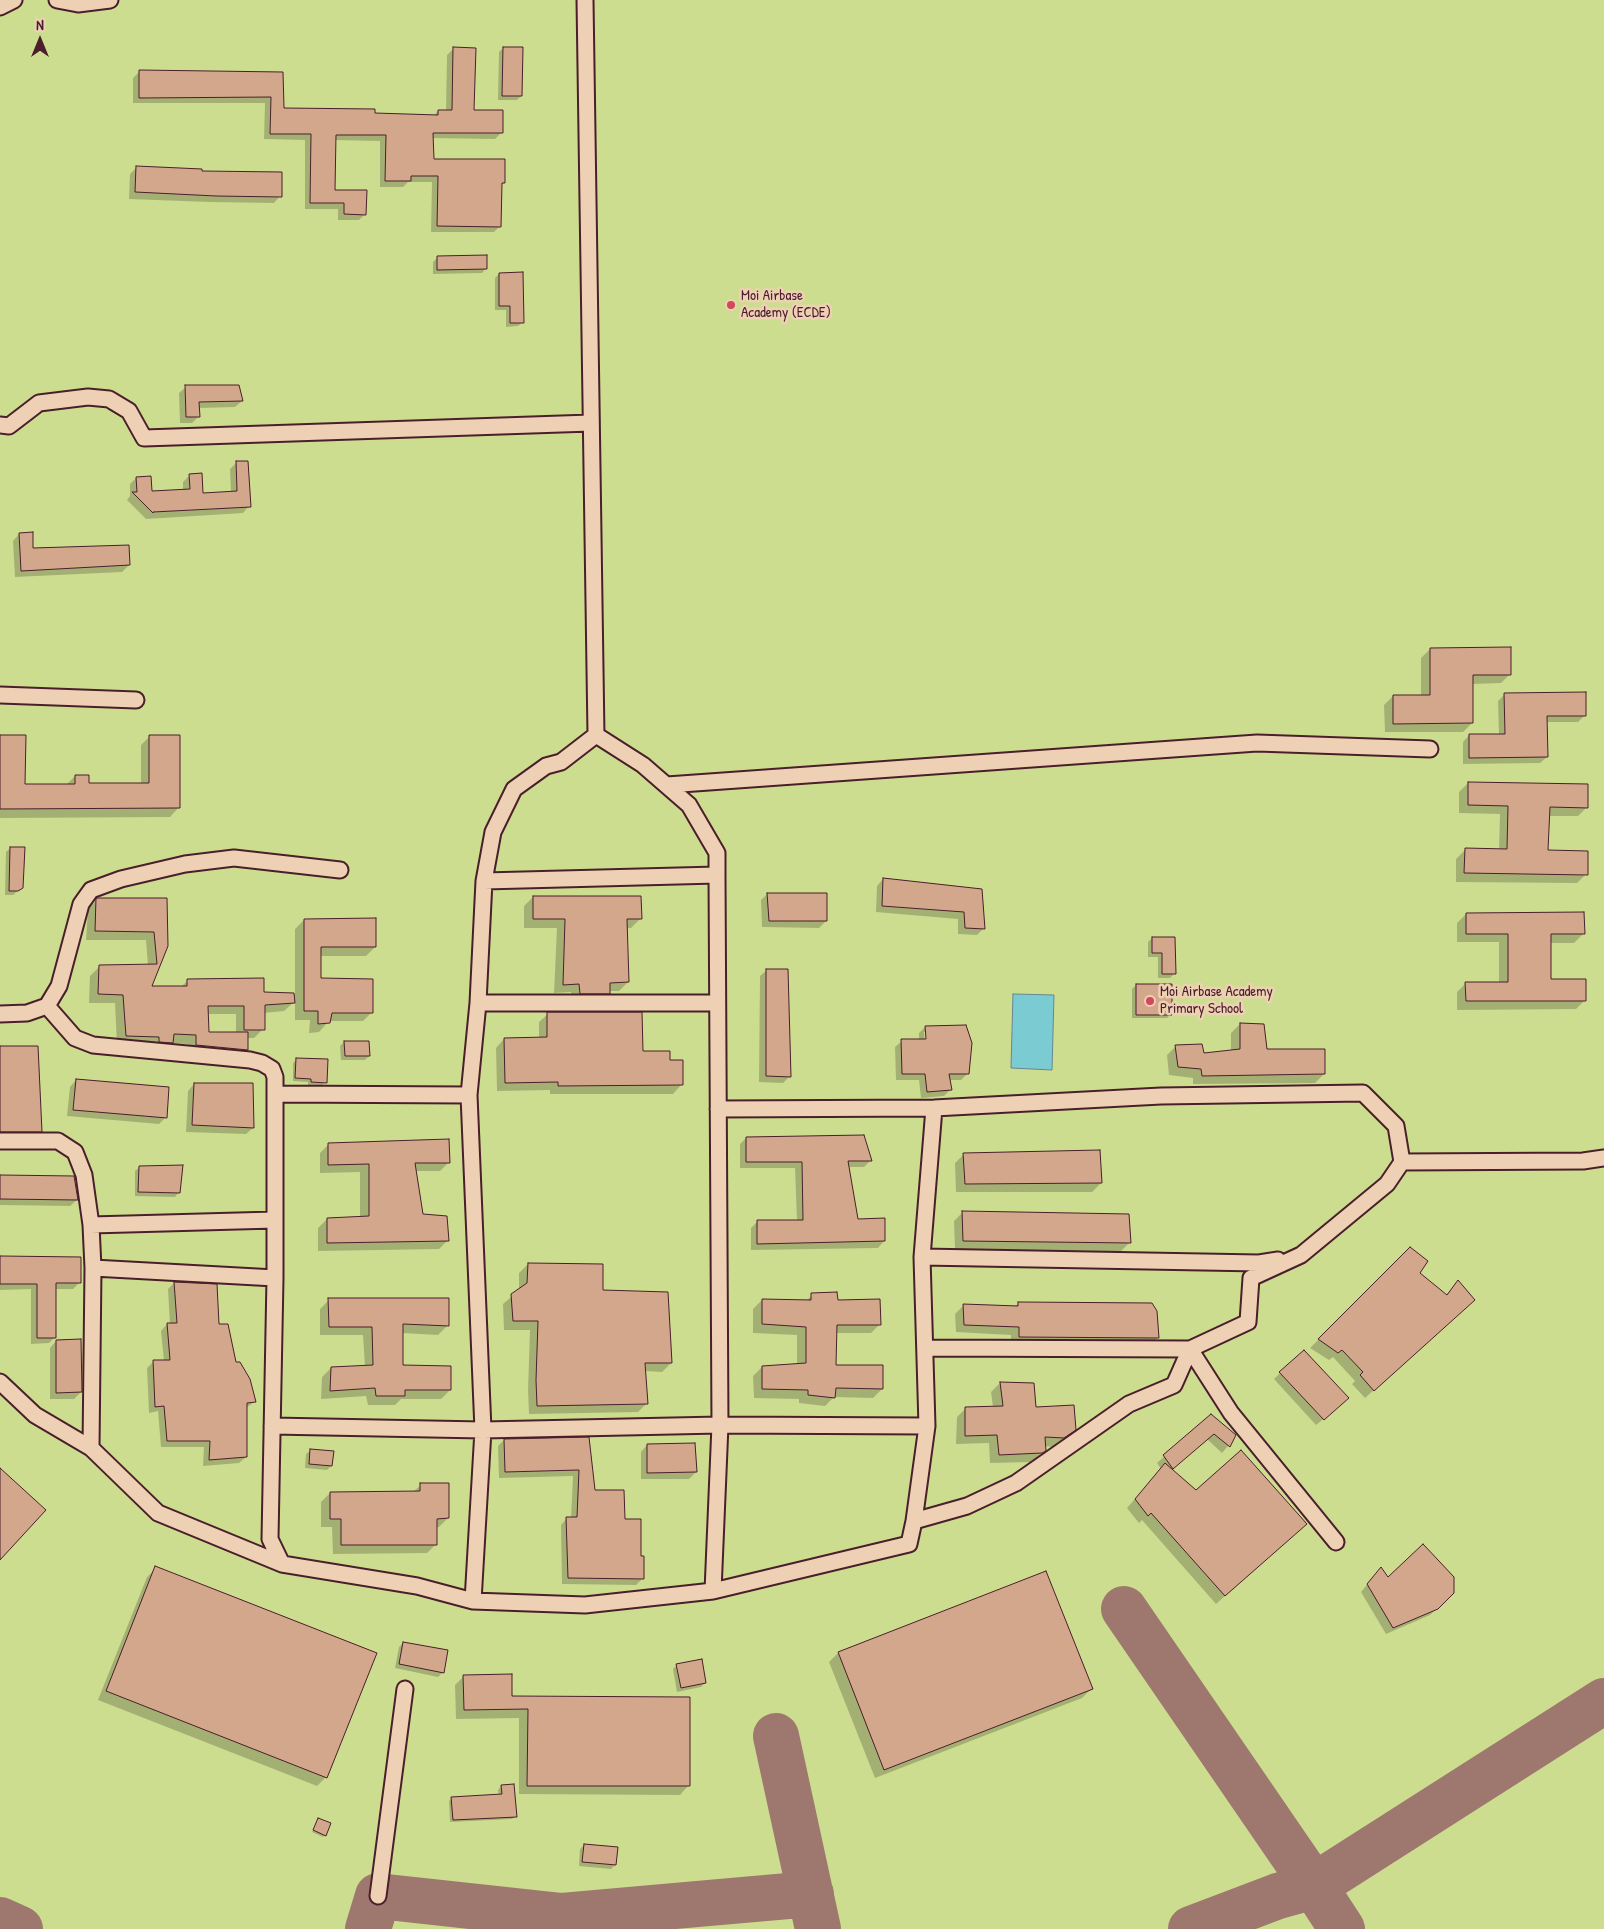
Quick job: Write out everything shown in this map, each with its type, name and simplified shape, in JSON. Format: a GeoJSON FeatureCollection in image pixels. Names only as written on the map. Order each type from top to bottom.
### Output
{"type":"FeatureCollection","features":[{"type":"Feature","properties":{"kind":"street"},"geometry":{"type":"LineString","coordinates":[[0,7],[14,0]]}},
{"type":"Feature","properties":{"kind":"street"},"geometry":{"type":"LineString","coordinates":[[57,0],[78,4],[110,0]]}},
{"type":"Feature","properties":{"kind":"street"},"geometry":{"type":"LineString","coordinates":[[585,0],[596,735]]}},
{"type":"Feature","properties":{"kind":"street"},"geometry":{"type":"LineString","coordinates":[[0,425],[9,426],[38,403],[88,397],[109,399],[128,411],[144,438],[591,423]]}},
{"type":"Feature","properties":{"kind":"street"},"geometry":{"type":"LineString","coordinates":[[0,695],[136,700]]}},
{"type":"Feature","properties":{"kind":"street"},"geometry":{"type":"LineString","coordinates":[[596,735],[643,765],[689,805],[717,853],[720,1425],[713,1591]]}},
{"type":"Feature","properties":{"kind":"street"},"geometry":{"type":"LineString","coordinates":[[473,1601],[483,1430],[469,1094],[478,1003],[484,881],[493,832],[514,789],[546,766],[560,762],[596,735]]}},
{"type":"Feature","properties":{"kind":"street"},"geometry":{"type":"LineString","coordinates":[[667,785],[1257,743],[1430,749]]}},
{"type":"Feature","properties":{"kind":"street"},"geometry":{"type":"LineString","coordinates":[[0,1014],[27,1012],[47,1006],[58,986],[80,904],[91,890],[120,880],[185,864],[234,858],[340,870]]}},
{"type":"Feature","properties":{"kind":"street"},"geometry":{"type":"LineString","coordinates":[[484,881],[717,875]]}},
{"type":"Feature","properties":{"kind":"street"},"geometry":{"type":"LineString","coordinates":[[478,1003],[717,1003]]}},
{"type":"Feature","properties":{"kind":"street"},"geometry":{"type":"LineString","coordinates":[[47,1006],[75,1038],[93,1045],[262,1063],[272,1069],[275,1077],[276,1094],[270,1539],[282,1564]]}},
{"type":"Feature","properties":{"kind":"street"},"geometry":{"type":"LineString","coordinates":[[718,1109],[934,1108],[1161,1096],[1363,1093],[1396,1126],[1402,1162],[1387,1184],[1301,1255],[1251,1278],[1248,1322],[1190,1349],[925,1348]]}},
{"type":"Feature","properties":{"kind":"street"},"geometry":{"type":"LineString","coordinates":[[276,1094],[469,1094]]}},
{"type":"Feature","properties":{"kind":"street"},"geometry":{"type":"LineString","coordinates":[[0,1382],[35,1415],[91,1448],[158,1513],[282,1564],[418,1586],[473,1601],[585,1605],[713,1591],[909,1544],[927,1426],[922,1257],[934,1108]]}},
{"type":"Feature","properties":{"kind":"street"},"geometry":{"type":"LineString","coordinates":[[0,1141],[58,1141],[74,1152],[84,1174],[91,1225],[91,1448]]}},
{"type":"Feature","properties":{"kind":"street"},"geometry":{"type":"LineString","coordinates":[[1402,1162],[1583,1161],[1604,1158]]}},
{"type":"Feature","properties":{"kind":"street"},"geometry":{"type":"LineString","coordinates":[[91,1225],[275,1220]]}},
{"type":"Feature","properties":{"kind":"street"},"geometry":{"type":"LineString","coordinates":[[922,1257],[1260,1263],[1301,1255]]}},
{"type":"Feature","properties":{"kind":"street"},"geometry":{"type":"LineString","coordinates":[[92,1268],[275,1278]]}},
{"type":"Feature","properties":{"kind":"street"},"geometry":{"type":"LineString","coordinates":[[914,1521],[967,1506],[1016,1484],[1129,1404],[1174,1385],[1190,1349]]}},
{"type":"Feature","properties":{"kind":"street"},"geometry":{"type":"LineString","coordinates":[[1190,1349],[1231,1412],[1336,1542]]}},
{"type":"Feature","properties":{"kind":"street"},"geometry":{"type":"LineString","coordinates":[[272,1426],[483,1430],[720,1425],[927,1426]]}},
{"type":"Feature","properties":{"kind":"street"},"geometry":{"type":"LineString","coordinates":[[378,1896],[405,1689]]}},
{"type":"Feature","properties":{"kind":"green space"},"geometry":{"type":"Polygon","coordinates":[[[0,0],[1604,0],[1604,1929],[0,1929],[0,0]]]}},
{"type":"Feature","properties":{"kind":"water"},"geometry":{"type":"Polygon","coordinates":[[[1013,994],[1054,995],[1052,1070],[1011,1068],[1013,994]]]}},
{"type":"Feature","properties":{"kind":"building"},"geometry":{"type":"Polygon","coordinates":[[[453,47],[476,48],[474,110],[503,110],[503,133],[433,133],[434,159],[505,159],[505,183],[502,183],[501,227],[437,226],[438,176],[411,176],[411,181],[385,181],[386,135],[336,135],[335,190],[367,190],[366,215],[344,214],[344,203],[310,203],[311,134],[270,134],[271,97],[139,98],[139,70],[283,72],[284,108],[375,109],[375,113],[438,115],[438,110],[452,110],[453,47]]]}},
{"type":"Feature","properties":{"kind":"building"},"geometry":{"type":"Polygon","coordinates":[[[503,47],[523,47],[522,96],[502,96],[503,47]]]}},
{"type":"Feature","properties":{"kind":"building"},"geometry":{"type":"Polygon","coordinates":[[[136,166],[202,169],[202,171],[282,172],[282,197],[135,192],[136,166]]]}},
{"type":"Feature","properties":{"kind":"building"},"geometry":{"type":"Polygon","coordinates":[[[487,255],[487,269],[437,270],[437,256],[487,255]]]}},
{"type":"Feature","properties":{"kind":"building"},"geometry":{"type":"Polygon","coordinates":[[[523,272],[524,323],[510,323],[510,306],[499,306],[499,273],[523,272]]]}},
{"type":"Feature","properties":{"kind":"building"},"geometry":{"type":"Polygon","coordinates":[[[185,385],[239,385],[243,401],[199,402],[200,417],[186,417],[185,385]]]}},
{"type":"Feature","properties":{"kind":"building"},"geometry":{"type":"Polygon","coordinates":[[[236,461],[248,461],[251,507],[153,513],[132,492],[137,492],[136,477],[151,476],[152,491],[190,489],[189,474],[202,473],[203,493],[237,491],[236,461]]]}},
{"type":"Feature","properties":{"kind":"building"},"geometry":{"type":"Polygon","coordinates":[[[33,532],[33,548],[129,545],[130,565],[21,571],[19,533],[33,532]]]}},
{"type":"Feature","properties":{"kind":"building"},"geometry":{"type":"Polygon","coordinates":[[[1511,647],[1511,675],[1473,675],[1473,723],[1393,724],[1393,695],[1430,695],[1430,648],[1511,647]]]}},
{"type":"Feature","properties":{"kind":"building"},"geometry":{"type":"Polygon","coordinates":[[[1586,692],[1586,716],[1547,716],[1548,757],[1469,758],[1469,734],[1505,734],[1504,693],[1586,692]]]}},
{"type":"Feature","properties":{"kind":"building"},"geometry":{"type":"Polygon","coordinates":[[[0,735],[26,735],[25,784],[75,784],[75,775],[89,775],[89,783],[149,783],[149,735],[180,735],[180,808],[0,809],[0,735]]]}},
{"type":"Feature","properties":{"kind":"building"},"geometry":{"type":"Polygon","coordinates":[[[1468,782],[1588,784],[1588,808],[1550,807],[1548,850],[1588,851],[1588,875],[1464,873],[1465,848],[1507,849],[1508,806],[1468,805],[1468,782]]]}},
{"type":"Feature","properties":{"kind":"building"},"geometry":{"type":"Polygon","coordinates":[[[10,847],[25,847],[23,888],[18,891],[9,891],[10,847]]]}},
{"type":"Feature","properties":{"kind":"building"},"geometry":{"type":"Polygon","coordinates":[[[883,878],[982,889],[985,929],[965,928],[964,912],[882,906],[883,878]]]}},
{"type":"Feature","properties":{"kind":"building"},"geometry":{"type":"Polygon","coordinates":[[[767,893],[827,893],[827,921],[769,921],[767,893]]]}},
{"type":"Feature","properties":{"kind":"building"},"geometry":{"type":"Polygon","coordinates":[[[533,896],[641,896],[642,919],[627,919],[629,982],[610,983],[610,994],[580,994],[579,984],[563,985],[565,919],[533,919],[533,896]]]}},
{"type":"Feature","properties":{"kind":"building"},"geometry":{"type":"Polygon","coordinates":[[[96,898],[167,898],[168,946],[152,986],[187,986],[187,979],[264,978],[264,992],[294,993],[295,1003],[265,1005],[265,1030],[244,1030],[244,1006],[208,1006],[209,1032],[248,1032],[248,1050],[196,1045],[196,1035],[174,1034],[173,1043],[159,1042],[159,1037],[126,1036],[123,995],[98,994],[99,965],[157,964],[154,932],[95,931],[96,898]]]}},
{"type":"Feature","properties":{"kind":"building"},"geometry":{"type":"Polygon","coordinates":[[[1584,912],[1585,934],[1551,934],[1551,979],[1586,979],[1586,1001],[1466,1001],[1465,982],[1508,982],[1508,934],[1466,934],[1466,913],[1584,912]]]}},
{"type":"Feature","properties":{"kind":"building"},"geometry":{"type":"Polygon","coordinates":[[[376,918],[376,947],[321,947],[321,978],[373,979],[373,1013],[332,1013],[330,1023],[318,1024],[318,1011],[304,1011],[304,919],[376,918]]]}},
{"type":"Feature","properties":{"kind":"building"},"geometry":{"type":"Polygon","coordinates":[[[1152,937],[1175,937],[1176,974],[1162,974],[1162,953],[1152,953],[1152,937]]]}},
{"type":"Feature","properties":{"kind":"building"},"geometry":{"type":"Polygon","coordinates":[[[766,969],[788,969],[791,1077],[766,1076],[766,969]]]}},
{"type":"Feature","properties":{"kind":"building"},"geometry":{"type":"Polygon","coordinates":[[[1136,984],[1172,984],[1172,1015],[1136,1015],[1136,984]]]}},
{"type":"Feature","properties":{"kind":"building"},"geometry":{"type":"Polygon","coordinates":[[[547,1012],[642,1012],[643,1051],[670,1051],[670,1060],[683,1060],[683,1085],[558,1086],[558,1082],[505,1083],[504,1038],[547,1037],[547,1012]]]}},
{"type":"Feature","properties":{"kind":"building"},"geometry":{"type":"Polygon","coordinates":[[[1240,1023],[1264,1024],[1267,1049],[1325,1049],[1325,1074],[1202,1076],[1201,1069],[1178,1067],[1175,1045],[1202,1044],[1204,1053],[1240,1049],[1240,1023]]]}},
{"type":"Feature","properties":{"kind":"building"},"geometry":{"type":"Polygon","coordinates":[[[966,1025],[972,1043],[969,1074],[949,1074],[952,1090],[927,1092],[925,1074],[902,1074],[901,1039],[926,1039],[925,1026],[966,1025]]]}},
{"type":"Feature","properties":{"kind":"building"},"geometry":{"type":"Polygon","coordinates":[[[344,1041],[369,1041],[370,1056],[345,1056],[344,1041]]]}},
{"type":"Feature","properties":{"kind":"building"},"geometry":{"type":"Polygon","coordinates":[[[0,1046],[38,1046],[42,1132],[0,1132],[0,1046]]]}},
{"type":"Feature","properties":{"kind":"building"},"geometry":{"type":"Polygon","coordinates":[[[296,1058],[328,1059],[327,1083],[295,1078],[296,1058]]]}},
{"type":"Feature","properties":{"kind":"building"},"geometry":{"type":"Polygon","coordinates":[[[76,1079],[169,1087],[167,1118],[73,1110],[76,1079]]]}},
{"type":"Feature","properties":{"kind":"building"},"geometry":{"type":"Polygon","coordinates":[[[194,1083],[253,1083],[254,1128],[192,1125],[194,1083]]]}},
{"type":"Feature","properties":{"kind":"building"},"geometry":{"type":"Polygon","coordinates":[[[864,1135],[872,1161],[848,1161],[858,1219],[885,1218],[885,1241],[757,1244],[757,1220],[803,1220],[802,1162],[746,1162],[746,1137],[864,1135]]]}},
{"type":"Feature","properties":{"kind":"building"},"geometry":{"type":"Polygon","coordinates":[[[449,1139],[450,1163],[415,1163],[423,1214],[447,1216],[449,1241],[327,1243],[327,1218],[369,1216],[369,1164],[328,1165],[328,1143],[449,1139]]]}},
{"type":"Feature","properties":{"kind":"building"},"geometry":{"type":"Polygon","coordinates":[[[1100,1150],[1102,1183],[965,1184],[963,1153],[1100,1150]]]}},
{"type":"Feature","properties":{"kind":"building"},"geometry":{"type":"Polygon","coordinates":[[[183,1165],[180,1193],[138,1192],[139,1166],[183,1165]]]}},
{"type":"Feature","properties":{"kind":"building"},"geometry":{"type":"Polygon","coordinates":[[[0,1175],[74,1176],[78,1200],[0,1199],[0,1175]]]}},
{"type":"Feature","properties":{"kind":"building"},"geometry":{"type":"Polygon","coordinates":[[[962,1211],[1129,1214],[1131,1243],[963,1241],[962,1211]]]}},
{"type":"Feature","properties":{"kind":"building"},"geometry":{"type":"Polygon","coordinates":[[[1410,1247],[1428,1261],[1420,1273],[1447,1295],[1458,1280],[1475,1300],[1374,1391],[1360,1375],[1363,1372],[1342,1350],[1338,1353],[1318,1339],[1410,1247]]]}},
{"type":"Feature","properties":{"kind":"building"},"geometry":{"type":"Polygon","coordinates":[[[0,1256],[81,1257],[81,1283],[56,1283],[56,1338],[37,1338],[37,1284],[0,1284],[0,1256]]]}},
{"type":"Feature","properties":{"kind":"building"},"geometry":{"type":"Polygon","coordinates":[[[528,1263],[603,1264],[603,1290],[668,1292],[672,1363],[645,1363],[648,1404],[537,1406],[538,1321],[513,1321],[511,1294],[527,1283],[528,1263]]]}},
{"type":"Feature","properties":{"kind":"building"},"geometry":{"type":"Polygon","coordinates":[[[174,1282],[217,1284],[219,1324],[228,1324],[236,1362],[240,1362],[250,1379],[256,1402],[247,1403],[247,1457],[209,1460],[210,1441],[167,1441],[164,1406],[155,1407],[153,1360],[170,1360],[167,1323],[177,1323],[174,1282]]]}},
{"type":"Feature","properties":{"kind":"building"},"geometry":{"type":"Polygon","coordinates":[[[837,1292],[838,1300],[880,1299],[881,1325],[837,1325],[836,1365],[883,1365],[883,1389],[836,1388],[835,1398],[808,1395],[808,1390],[762,1389],[762,1366],[806,1363],[806,1327],[762,1324],[762,1299],[811,1300],[811,1293],[837,1292]]]}},
{"type":"Feature","properties":{"kind":"building"},"geometry":{"type":"Polygon","coordinates":[[[328,1298],[449,1298],[449,1326],[403,1324],[403,1365],[451,1366],[451,1390],[405,1390],[405,1396],[376,1396],[375,1388],[330,1391],[331,1367],[373,1365],[372,1327],[329,1327],[328,1298]]]}},
{"type":"Feature","properties":{"kind":"building"},"geometry":{"type":"Polygon","coordinates":[[[1018,1302],[1152,1303],[1157,1311],[1159,1338],[1019,1337],[1019,1327],[964,1325],[963,1304],[1018,1306],[1018,1302]]]}},
{"type":"Feature","properties":{"kind":"building"},"geometry":{"type":"Polygon","coordinates":[[[81,1339],[82,1392],[56,1393],[56,1340],[81,1339]]]}},
{"type":"Feature","properties":{"kind":"building"},"geometry":{"type":"Polygon","coordinates":[[[1304,1350],[1349,1398],[1324,1420],[1279,1372],[1304,1350]]]}},
{"type":"Feature","properties":{"kind":"building"},"geometry":{"type":"Polygon","coordinates":[[[1000,1382],[1034,1383],[1036,1407],[1074,1405],[1076,1430],[1064,1438],[1045,1437],[1046,1451],[1042,1453],[999,1455],[997,1435],[965,1436],[965,1407],[1003,1406],[1000,1382]]]}},
{"type":"Feature","properties":{"kind":"building"},"geometry":{"type":"Polygon","coordinates":[[[1211,1414],[1236,1435],[1230,1447],[1214,1434],[1173,1469],[1163,1455],[1211,1414]]]}},
{"type":"Feature","properties":{"kind":"building"},"geometry":{"type":"Polygon","coordinates":[[[589,1437],[595,1490],[624,1490],[625,1519],[641,1519],[641,1556],[644,1556],[644,1579],[568,1578],[566,1517],[577,1517],[579,1470],[505,1472],[504,1439],[589,1437]]]}},
{"type":"Feature","properties":{"kind":"building"},"geometry":{"type":"Polygon","coordinates":[[[695,1443],[697,1472],[647,1473],[647,1444],[695,1443]]]}},
{"type":"Feature","properties":{"kind":"building"},"geometry":{"type":"Polygon","coordinates":[[[310,1449],[334,1451],[332,1466],[309,1464],[310,1449]]]}},
{"type":"Feature","properties":{"kind":"building"},"geometry":{"type":"Polygon","coordinates":[[[1241,1450],[1307,1524],[1225,1596],[1151,1513],[1148,1516],[1135,1499],[1165,1463],[1196,1490],[1241,1450]]]}},
{"type":"Feature","properties":{"kind":"building"},"geometry":{"type":"Polygon","coordinates":[[[0,1468],[46,1510],[0,1560],[0,1468]]]}},
{"type":"Feature","properties":{"kind":"building"},"geometry":{"type":"Polygon","coordinates":[[[420,1483],[449,1483],[449,1518],[437,1519],[437,1545],[341,1545],[341,1519],[330,1519],[330,1492],[420,1491],[420,1483]]]}},
{"type":"Feature","properties":{"kind":"building"},"geometry":{"type":"Polygon","coordinates":[[[1423,1544],[1454,1577],[1454,1593],[1438,1609],[1393,1628],[1367,1584],[1381,1567],[1388,1577],[1423,1544]]]}},
{"type":"Feature","properties":{"kind":"building"},"geometry":{"type":"Polygon","coordinates":[[[155,1566],[377,1653],[327,1778],[106,1691],[155,1566]]]}},
{"type":"Feature","properties":{"kind":"building"},"geometry":{"type":"Polygon","coordinates":[[[1046,1571],[1093,1689],[884,1770],[838,1652],[1046,1571]]]}},
{"type":"Feature","properties":{"kind":"building"},"geometry":{"type":"Polygon","coordinates":[[[403,1642],[448,1650],[444,1673],[399,1664],[403,1642]]]}},
{"type":"Feature","properties":{"kind":"building"},"geometry":{"type":"Polygon","coordinates":[[[702,1659],[706,1683],[681,1688],[676,1664],[702,1659]]]}},
{"type":"Feature","properties":{"kind":"building"},"geometry":{"type":"Polygon","coordinates":[[[512,1674],[512,1696],[690,1697],[690,1786],[527,1786],[528,1709],[464,1710],[463,1675],[512,1674]]]}},
{"type":"Feature","properties":{"kind":"building"},"geometry":{"type":"Polygon","coordinates":[[[514,1784],[517,1817],[453,1820],[451,1797],[502,1794],[501,1785],[514,1784]]]}},
{"type":"Feature","properties":{"kind":"building"},"geometry":{"type":"Polygon","coordinates":[[[318,1818],[331,1823],[326,1836],[313,1830],[318,1818]]]}},
{"type":"Feature","properties":{"kind":"building"},"geometry":{"type":"Polygon","coordinates":[[[584,1844],[618,1847],[616,1865],[582,1862],[584,1844]]]}},
{"type":"Feature","properties":{"kind":"taxiway"},"geometry":{"type":"LineString","coordinates":[[1124,1609],[1314,1886],[1278,1896],[1191,1929]]}},
{"type":"Feature","properties":{"kind":"taxiway"},"geometry":{"type":"LineString","coordinates":[[1342,1929],[1314,1886],[1604,1701]]}},
{"type":"Feature","properties":{"kind":"taxiway"},"geometry":{"type":"LineString","coordinates":[[776,1736],[818,1929]]}},
{"type":"Feature","properties":{"kind":"taxiway"},"geometry":{"type":"LineString","coordinates":[[368,1929],[378,1896],[562,1916],[811,1894]]}},
{"type":"Feature","properties":{"kind":"taxiway"},"geometry":{"type":"LineString","coordinates":[[0,1920],[20,1929]]}},
{"type":"Feature","properties":{"kind":"place","name":"Moi Airbase Academy (ECDE)"},"geometry":{"type":"Point","coordinates":[731,305]}},
{"type":"Feature","properties":{"kind":"place","name":"Moi Airbase Academy Primary School"},"geometry":{"type":"Point","coordinates":[1150,1001]}}]}
